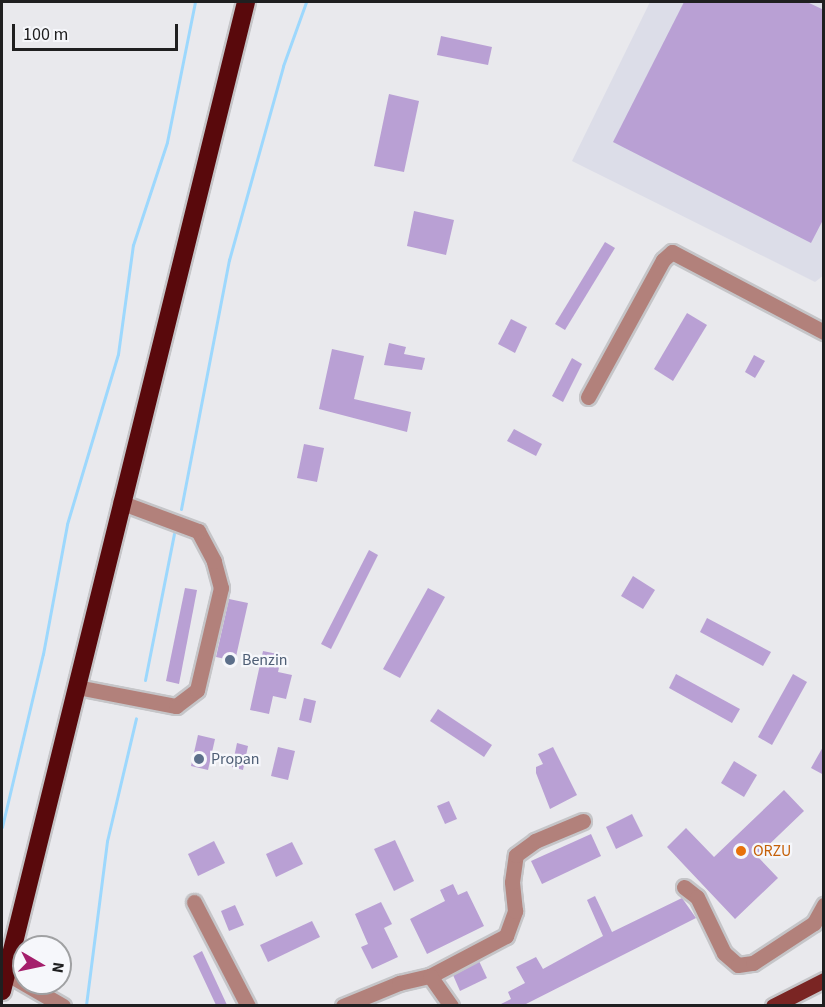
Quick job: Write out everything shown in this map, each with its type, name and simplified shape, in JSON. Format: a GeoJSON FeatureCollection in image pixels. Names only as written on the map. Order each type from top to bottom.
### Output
{"type":"FeatureCollection","features":[{"type":"Feature","properties":{"kind":"highway"},"geometry":{"type":"LineString","coordinates":[[2,991],[120,502],[246,2]]}},
{"type":"Feature","properties":{"kind":"main road"},"geometry":{"type":"LineString","coordinates":[[773,1005],[824,980]]}},
{"type":"Feature","properties":{"kind":"lane"},"geometry":{"type":"LineString","coordinates":[[588,397],[663,260],[672,252],[824,332]]}},
{"type":"Feature","properties":{"kind":"lane"},"geometry":{"type":"LineString","coordinates":[[77,687],[176,706],[196,690],[220,588],[214,561],[198,531],[120,502]]}},
{"type":"Feature","properties":{"kind":"lane"},"geometry":{"type":"LineString","coordinates":[[343,1005],[399,983],[430,976],[506,936],[514,911],[512,882],[516,855],[536,841],[584,821]]}},
{"type":"Feature","properties":{"kind":"lane"},"geometry":{"type":"LineString","coordinates":[[684,888],[697,897],[724,952],[738,965],[753,963],[814,923],[824,905]]}},
{"type":"Feature","properties":{"kind":"lane"},"geometry":{"type":"LineString","coordinates":[[194,902],[248,1005]]}},
{"type":"Feature","properties":{"kind":"lane"},"geometry":{"type":"LineString","coordinates":[[6,973],[63,1005]]}},
{"type":"Feature","properties":{"kind":"lane"},"geometry":{"type":"LineString","coordinates":[[430,976],[450,1005]]}},
{"type":"Feature","properties":{"kind":"shaded area"},"geometry":{"type":"Polygon","coordinates":[[[650,2],[823,2],[824,275],[815,282],[572,161],[650,2]]]}},
{"type":"Feature","properties":{"kind":"building"},"geometry":{"type":"Polygon","coordinates":[[[684,2],[807,2],[824,10],[824,218],[811,243],[613,142],[684,2]]]}},
{"type":"Feature","properties":{"kind":"building"},"geometry":{"type":"Polygon","coordinates":[[[441,36],[492,47],[488,65],[437,55],[441,36]]]}},
{"type":"Feature","properties":{"kind":"building"},"geometry":{"type":"Polygon","coordinates":[[[389,94],[419,101],[404,172],[374,166],[389,94]]]}},
{"type":"Feature","properties":{"kind":"building"},"geometry":{"type":"Polygon","coordinates":[[[414,211],[454,220],[446,255],[407,246],[414,211]]]}},
{"type":"Feature","properties":{"kind":"building"},"geometry":{"type":"Polygon","coordinates":[[[605,242],[615,248],[565,330],[555,324],[605,242]]]}},
{"type":"Feature","properties":{"kind":"building"},"geometry":{"type":"Polygon","coordinates":[[[687,313],[707,325],[673,381],[654,369],[687,313]]]}},
{"type":"Feature","properties":{"kind":"building"},"geometry":{"type":"Polygon","coordinates":[[[511,319],[527,327],[515,353],[498,344],[511,319]]]}},
{"type":"Feature","properties":{"kind":"building"},"geometry":{"type":"Polygon","coordinates":[[[389,343],[406,347],[404,354],[425,358],[422,370],[384,365],[389,343]]]}},
{"type":"Feature","properties":{"kind":"building"},"geometry":{"type":"Polygon","coordinates":[[[332,349],[364,356],[354,399],[411,412],[407,432],[319,409],[332,349]]]}},
{"type":"Feature","properties":{"kind":"building"},"geometry":{"type":"Polygon","coordinates":[[[754,355],[765,361],[755,378],[745,372],[754,355]]]}},
{"type":"Feature","properties":{"kind":"building"},"geometry":{"type":"Polygon","coordinates":[[[572,358],[582,364],[563,402],[552,396],[572,358]]]}},
{"type":"Feature","properties":{"kind":"building"},"geometry":{"type":"Polygon","coordinates":[[[514,429],[542,444],[536,456],[507,441],[514,429]]]}},
{"type":"Feature","properties":{"kind":"building"},"geometry":{"type":"Polygon","coordinates":[[[304,444],[324,448],[317,482],[297,478],[304,444]]]}},
{"type":"Feature","properties":{"kind":"building"},"geometry":{"type":"Polygon","coordinates":[[[369,550],[378,555],[331,649],[321,644],[369,550]]]}},
{"type":"Feature","properties":{"kind":"building"},"geometry":{"type":"Polygon","coordinates":[[[633,576],[655,590],[643,609],[621,596],[633,576]]]}},
{"type":"Feature","properties":{"kind":"building"},"geometry":{"type":"Polygon","coordinates":[[[185,588],[197,590],[179,684],[166,681],[185,588]]]}},
{"type":"Feature","properties":{"kind":"building"},"geometry":{"type":"Polygon","coordinates":[[[428,588],[445,597],[400,678],[383,669],[428,588]]]}},
{"type":"Feature","properties":{"kind":"building"},"geometry":{"type":"Polygon","coordinates":[[[229,599],[248,603],[235,661],[216,657],[229,599]]]}},
{"type":"Feature","properties":{"kind":"building"},"geometry":{"type":"Polygon","coordinates":[[[707,618],[771,652],[763,666],[700,632],[707,618]]]}},
{"type":"Feature","properties":{"kind":"building"},"geometry":{"type":"Polygon","coordinates":[[[263,651],[282,655],[278,672],[292,675],[286,699],[273,696],[269,714],[250,710],[263,651]]]}},
{"type":"Feature","properties":{"kind":"building"},"geometry":{"type":"Polygon","coordinates":[[[676,674],[740,709],[732,723],[669,688],[676,674]]]}},
{"type":"Feature","properties":{"kind":"building"},"geometry":{"type":"Polygon","coordinates":[[[793,674],[807,682],[772,745],[758,737],[793,674]]]}},
{"type":"Feature","properties":{"kind":"building"},"geometry":{"type":"Polygon","coordinates":[[[304,698],[316,701],[311,723],[299,720],[304,698]]]}},
{"type":"Feature","properties":{"kind":"building"},"geometry":{"type":"Polygon","coordinates":[[[438,709],[492,745],[484,757],[430,721],[438,709]]]}},
{"type":"Feature","properties":{"kind":"building"},"geometry":{"type":"Polygon","coordinates":[[[198,735],[215,739],[208,770],[191,766],[198,735]]]}},
{"type":"Feature","properties":{"kind":"building"},"geometry":{"type":"Polygon","coordinates":[[[237,743],[248,746],[243,770],[232,767],[237,743]]]}},
{"type":"Feature","properties":{"kind":"building"},"geometry":{"type":"Polygon","coordinates":[[[824,745],[824,775],[811,768],[824,745]]]}},
{"type":"Feature","properties":{"kind":"building"},"geometry":{"type":"Polygon","coordinates":[[[278,747],[295,751],[288,780],[271,776],[278,747]]]}},
{"type":"Feature","properties":{"kind":"building"},"geometry":{"type":"Polygon","coordinates":[[[553,747],[577,795],[550,809],[536,773],[536,767],[543,764],[538,754],[553,747]]]}},
{"type":"Feature","properties":{"kind":"building"},"geometry":{"type":"Polygon","coordinates":[[[734,761],[757,775],[744,797],[721,783],[734,761]]]}},
{"type":"Feature","properties":{"kind":"building","name":"ORZU"},"geometry":{"type":"Polygon","coordinates":[[[784,790],[804,811],[757,856],[778,878],[735,919],[667,847],[686,828],[714,857],[784,790]]]}},
{"type":"Feature","properties":{"kind":"building"},"geometry":{"type":"Polygon","coordinates":[[[449,801],[457,819],[445,824],[437,806],[449,801]]]}},
{"type":"Feature","properties":{"kind":"building"},"geometry":{"type":"Polygon","coordinates":[[[632,814],[643,836],[616,849],[606,827],[632,814]]]}},
{"type":"Feature","properties":{"kind":"building"},"geometry":{"type":"Polygon","coordinates":[[[591,834],[601,856],[542,884],[531,861],[591,834]]]}},
{"type":"Feature","properties":{"kind":"building"},"geometry":{"type":"Polygon","coordinates":[[[395,840],[414,881],[394,891],[374,849],[395,840]]]}},
{"type":"Feature","properties":{"kind":"building"},"geometry":{"type":"Polygon","coordinates":[[[214,841],[225,863],[198,876],[188,854],[214,841]]]}},
{"type":"Feature","properties":{"kind":"building"},"geometry":{"type":"Polygon","coordinates":[[[292,842],[303,864],[276,877],[266,854],[292,842]]]}},
{"type":"Feature","properties":{"kind":"building"},"geometry":{"type":"Polygon","coordinates":[[[453,884],[458,895],[467,891],[484,926],[427,954],[410,919],[445,901],[440,890],[453,884]]]}},
{"type":"Feature","properties":{"kind":"building"},"geometry":{"type":"Polygon","coordinates":[[[595,896],[612,932],[682,898],[696,918],[524,1005],[499,1005],[511,999],[508,992],[525,983],[516,967],[536,957],[543,969],[603,936],[587,900],[595,896]]]}},
{"type":"Feature","properties":{"kind":"building"},"geometry":{"type":"Polygon","coordinates":[[[381,902],[392,924],[384,928],[398,957],[372,969],[361,947],[368,944],[355,914],[381,902]]]}},
{"type":"Feature","properties":{"kind":"building"},"geometry":{"type":"Polygon","coordinates":[[[235,905],[244,925],[229,931],[221,911],[235,905]]]}},
{"type":"Feature","properties":{"kind":"building"},"geometry":{"type":"Polygon","coordinates":[[[312,921],[320,937],[268,962],[260,945],[312,921]]]}},
{"type":"Feature","properties":{"kind":"building"},"geometry":{"type":"Polygon","coordinates":[[[202,951],[227,1005],[216,1005],[193,956],[202,951]]]}},
{"type":"Feature","properties":{"kind":"building"},"geometry":{"type":"Polygon","coordinates":[[[479,961],[487,978],[460,991],[453,975],[479,961]]]}},
{"type":"Feature","properties":{"kind":"waterway"},"geometry":{"type":"LineString","coordinates":[[2,827],[43,654],[67,524],[118,354],[133,245],[167,142],[195,2]]}},
{"type":"Feature","properties":{"kind":"waterway"},"geometry":{"type":"LineString","coordinates":[[181,509],[229,260],[283,66],[306,2]]}},
{"type":"Feature","properties":{"kind":"waterway"},"geometry":{"type":"LineString","coordinates":[[145,680],[174,534]]}},
{"type":"Feature","properties":{"kind":"waterway"},"geometry":{"type":"LineString","coordinates":[[86,1005],[107,841],[136,718]]}},
{"type":"Feature","properties":{"kind":"place","name":"Benzin"},"geometry":{"type":"Point","coordinates":[230,660]}},
{"type":"Feature","properties":{"kind":"place","name":"Propan"},"geometry":{"type":"Point","coordinates":[199,759]}},
{"type":"Feature","properties":{"kind":"place","name":"ORZU"},"geometry":{"type":"Point","coordinates":[741,851]}}]}
